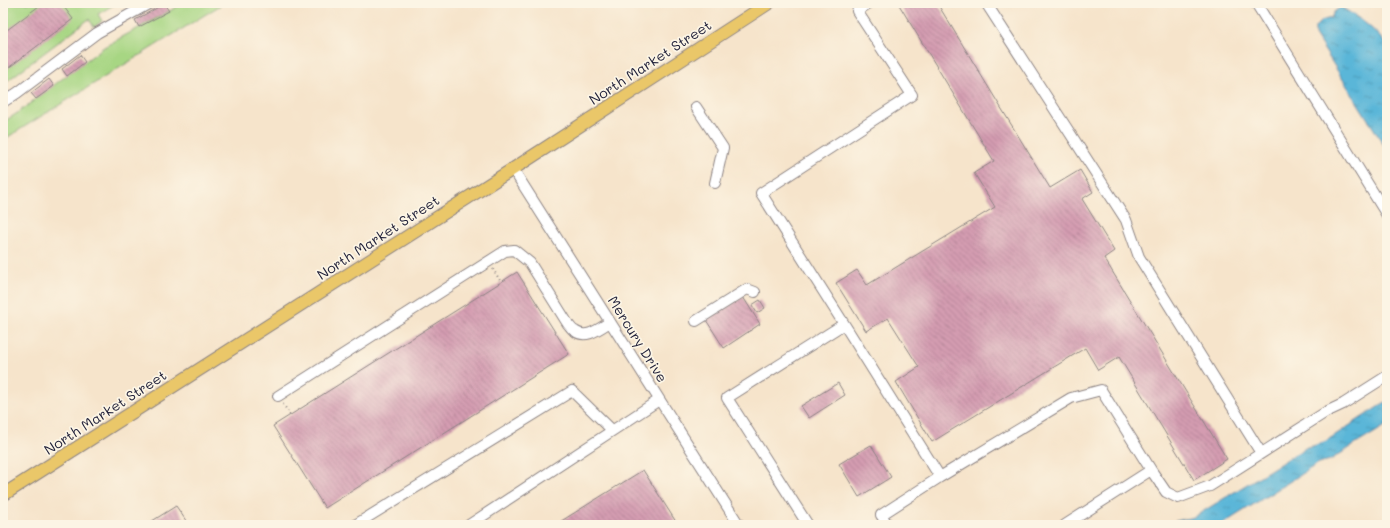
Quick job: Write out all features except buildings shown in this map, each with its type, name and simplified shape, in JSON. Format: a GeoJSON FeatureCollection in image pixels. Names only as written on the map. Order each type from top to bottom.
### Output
{"type":"FeatureCollection","features":[{"type":"Feature","properties":{"kind":"main road","name":"North Market Street"},"geometry":{"type":"LineString","coordinates":[[3,495],[513,169],[768,3]]}},
{"type":"Feature","properties":{"kind":"street"},"geometry":{"type":"LineString","coordinates":[[3,102],[97,33],[150,3]]}},
{"type":"Feature","properties":{"kind":"street"},"geometry":{"type":"LineString","coordinates":[[869,3],[857,10],[912,95],[761,193],[940,478]]}},
{"type":"Feature","properties":{"kind":"street"},"geometry":{"type":"LineString","coordinates":[[986,3],[1126,220],[1139,257],[1261,453]]}},
{"type":"Feature","properties":{"kind":"street"},"geometry":{"type":"LineString","coordinates":[[1256,3],[1387,215]]}},
{"type":"Feature","properties":{"kind":"street"},"geometry":{"type":"LineString","coordinates":[[696,107],[723,148],[715,183]]}},
{"type":"Feature","properties":{"kind":"street","name":"Mercury Drive"},"geometry":{"type":"LineString","coordinates":[[513,169],[739,525]]}},
{"type":"Feature","properties":{"kind":"street"},"geometry":{"type":"LineString","coordinates":[[278,396],[505,251],[514,250],[530,262],[568,324],[575,331],[584,335],[610,322]]}},
{"type":"Feature","properties":{"kind":"street"},"geometry":{"type":"LineString","coordinates":[[696,321],[747,289],[755,292]]}},
{"type":"Feature","properties":{"kind":"street"},"geometry":{"type":"LineString","coordinates":[[808,525],[727,398],[844,324]]}},
{"type":"Feature","properties":{"kind":"street"},"geometry":{"type":"LineString","coordinates":[[888,525],[881,515],[1071,398],[1101,390],[1166,492],[1178,498],[1210,486],[1326,412],[1343,404],[1387,376]]}},
{"type":"Feature","properties":{"kind":"street"},"geometry":{"type":"LineString","coordinates":[[355,525],[572,391],[612,430]]}},
{"type":"Feature","properties":{"kind":"street"},"geometry":{"type":"LineString","coordinates":[[469,525],[659,400]]}},
{"type":"Feature","properties":{"kind":"street"},"geometry":{"type":"LineString","coordinates":[[1065,525],[1151,470]]}},
{"type":"Feature","properties":{"kind":"path"},"geometry":{"type":"LineString","coordinates":[[488,262],[501,282]]}},
{"type":"Feature","properties":{"kind":"path"},"geometry":{"type":"LineString","coordinates":[[278,396],[290,415]]}},
{"type":"Feature","properties":{"kind":"green space"},"geometry":{"type":"Polygon","coordinates":[[[11,3],[117,3],[98,14],[102,21],[94,27],[89,19],[3,84],[3,10],[11,3]]]}},
{"type":"Feature","properties":{"kind":"green space"},"geometry":{"type":"Polygon","coordinates":[[[184,3],[224,3],[3,140],[3,122],[16,114],[104,47],[184,3]]]}},
{"type":"Feature","properties":{"kind":"water"},"geometry":{"type":"Polygon","coordinates":[[[1341,7],[1360,19],[1372,29],[1387,46],[1387,150],[1315,35],[1315,27],[1321,21],[1331,18],[1334,12],[1341,7]]]}},
{"type":"Feature","properties":{"kind":"water"},"geometry":{"type":"Polygon","coordinates":[[[1387,401],[1387,425],[1330,460],[1319,463],[1221,525],[1158,525],[1194,517],[1307,447],[1326,441],[1387,401]]]}}]}
